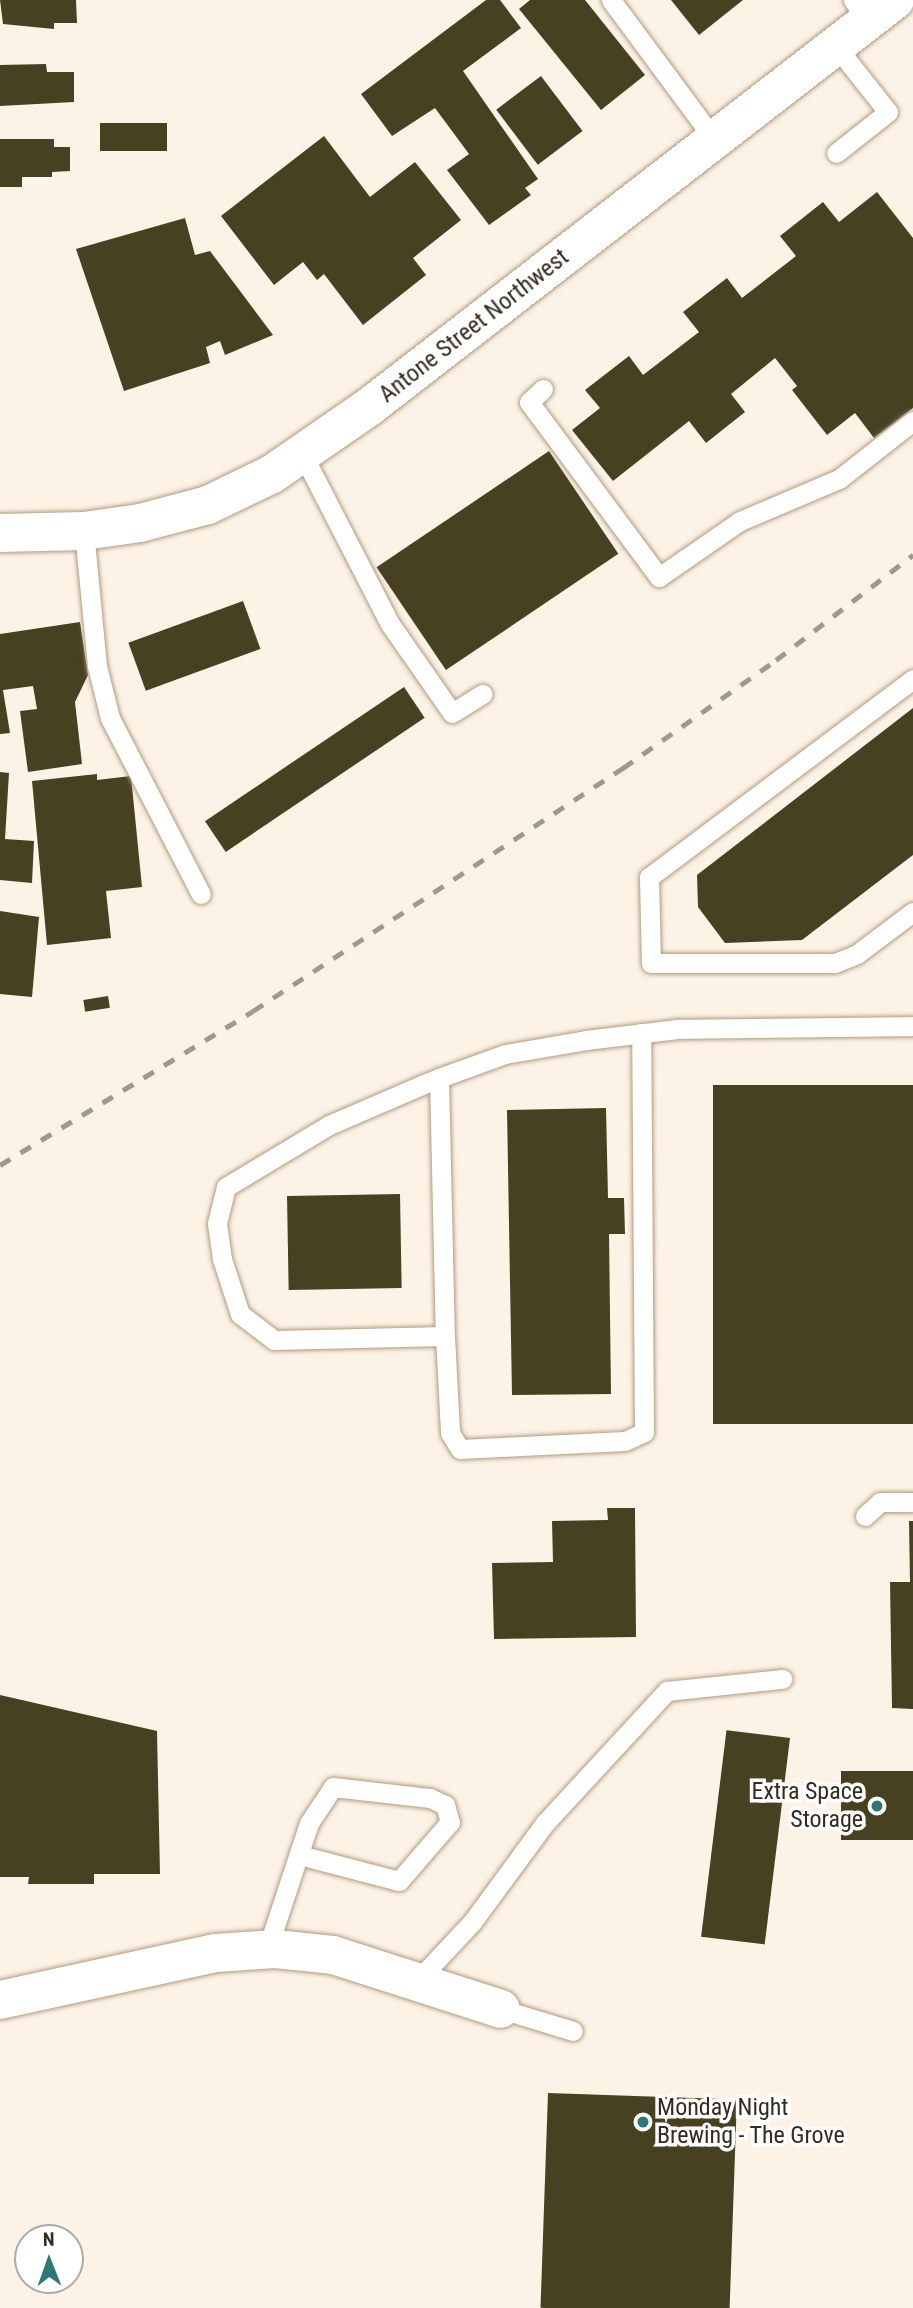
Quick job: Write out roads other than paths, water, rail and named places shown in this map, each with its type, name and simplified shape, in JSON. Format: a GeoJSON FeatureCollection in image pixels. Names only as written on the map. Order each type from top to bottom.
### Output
{"type":"FeatureCollection","features":[{"type":"Feature","properties":{"kind":"street","name":"Antone Street Northwest"},"geometry":{"type":"LineString","coordinates":[[0,533],[84,531],[140,523],[208,505],[272,474],[369,407],[835,46],[872,7]]}},
{"type":"Feature","properties":{"kind":"street"},"geometry":{"type":"LineString","coordinates":[[0,2000],[216,1954],[267,1950],[333,1955],[502,2009]]}},
{"type":"Feature","properties":{"kind":"lane"},"geometry":{"type":"LineString","coordinates":[[611,0],[714,139]]}},
{"type":"Feature","properties":{"kind":"lane"},"geometry":{"type":"LineString","coordinates":[[835,46],[888,112],[836,153]]}},
{"type":"Feature","properties":{"kind":"lane"},"geometry":{"type":"LineString","coordinates":[[544,389],[529,402],[659,577],[740,521],[839,479],[913,421]]}},
{"type":"Feature","properties":{"kind":"lane"},"geometry":{"type":"LineString","coordinates":[[302,453],[390,624],[452,713],[483,694]]}},
{"type":"Feature","properties":{"kind":"lane"},"geometry":{"type":"LineString","coordinates":[[84,531],[97,666],[110,718],[201,894]]}},
{"type":"Feature","properties":{"kind":"lane"},"geometry":{"type":"LineString","coordinates":[[913,680],[649,877],[651,962],[835,963],[857,954],[913,912]]}},
{"type":"Feature","properties":{"kind":"lane"},"geometry":{"type":"LineString","coordinates":[[445,1336],[274,1340],[240,1314],[222,1259],[217,1223],[226,1187],[257,1165],[329,1125],[439,1078],[505,1054],[641,1033],[913,1026]]}},
{"type":"Feature","properties":{"kind":"lane"},"geometry":{"type":"LineString","coordinates":[[439,1078],[450,1433],[460,1449],[625,1441],[644,1432],[641,1033]]}},
{"type":"Feature","properties":{"kind":"lane"},"geometry":{"type":"LineString","coordinates":[[865,1516],[880,1502],[913,1502]]}},
{"type":"Feature","properties":{"kind":"lane"},"geometry":{"type":"LineString","coordinates":[[416,1982],[473,1921],[545,1824],[667,1691],[782,1679]]}},
{"type":"Feature","properties":{"kind":"lane"},"geometry":{"type":"LineString","coordinates":[[267,1950],[309,1823],[332,1787],[430,1798],[445,1805],[450,1822],[399,1881],[299,1855]]}},
{"type":"Feature","properties":{"kind":"lane"},"geometry":{"type":"LineString","coordinates":[[502,2009],[573,2031]]}},
{"type":"Feature","properties":{"kind":"railway"},"geometry":{"type":"LineString","coordinates":[[0,1165],[253,1011],[623,768],[776,660],[913,555]]}},
{"type":"Feature","properties":{"kind":"place","name":"Extra Space Storage"},"geometry":{"type":"Point","coordinates":[877,1806]}},
{"type":"Feature","properties":{"kind":"place","name":"Monday Night Brewing - The Grove"},"geometry":{"type":"Point","coordinates":[643,2122]}}]}
